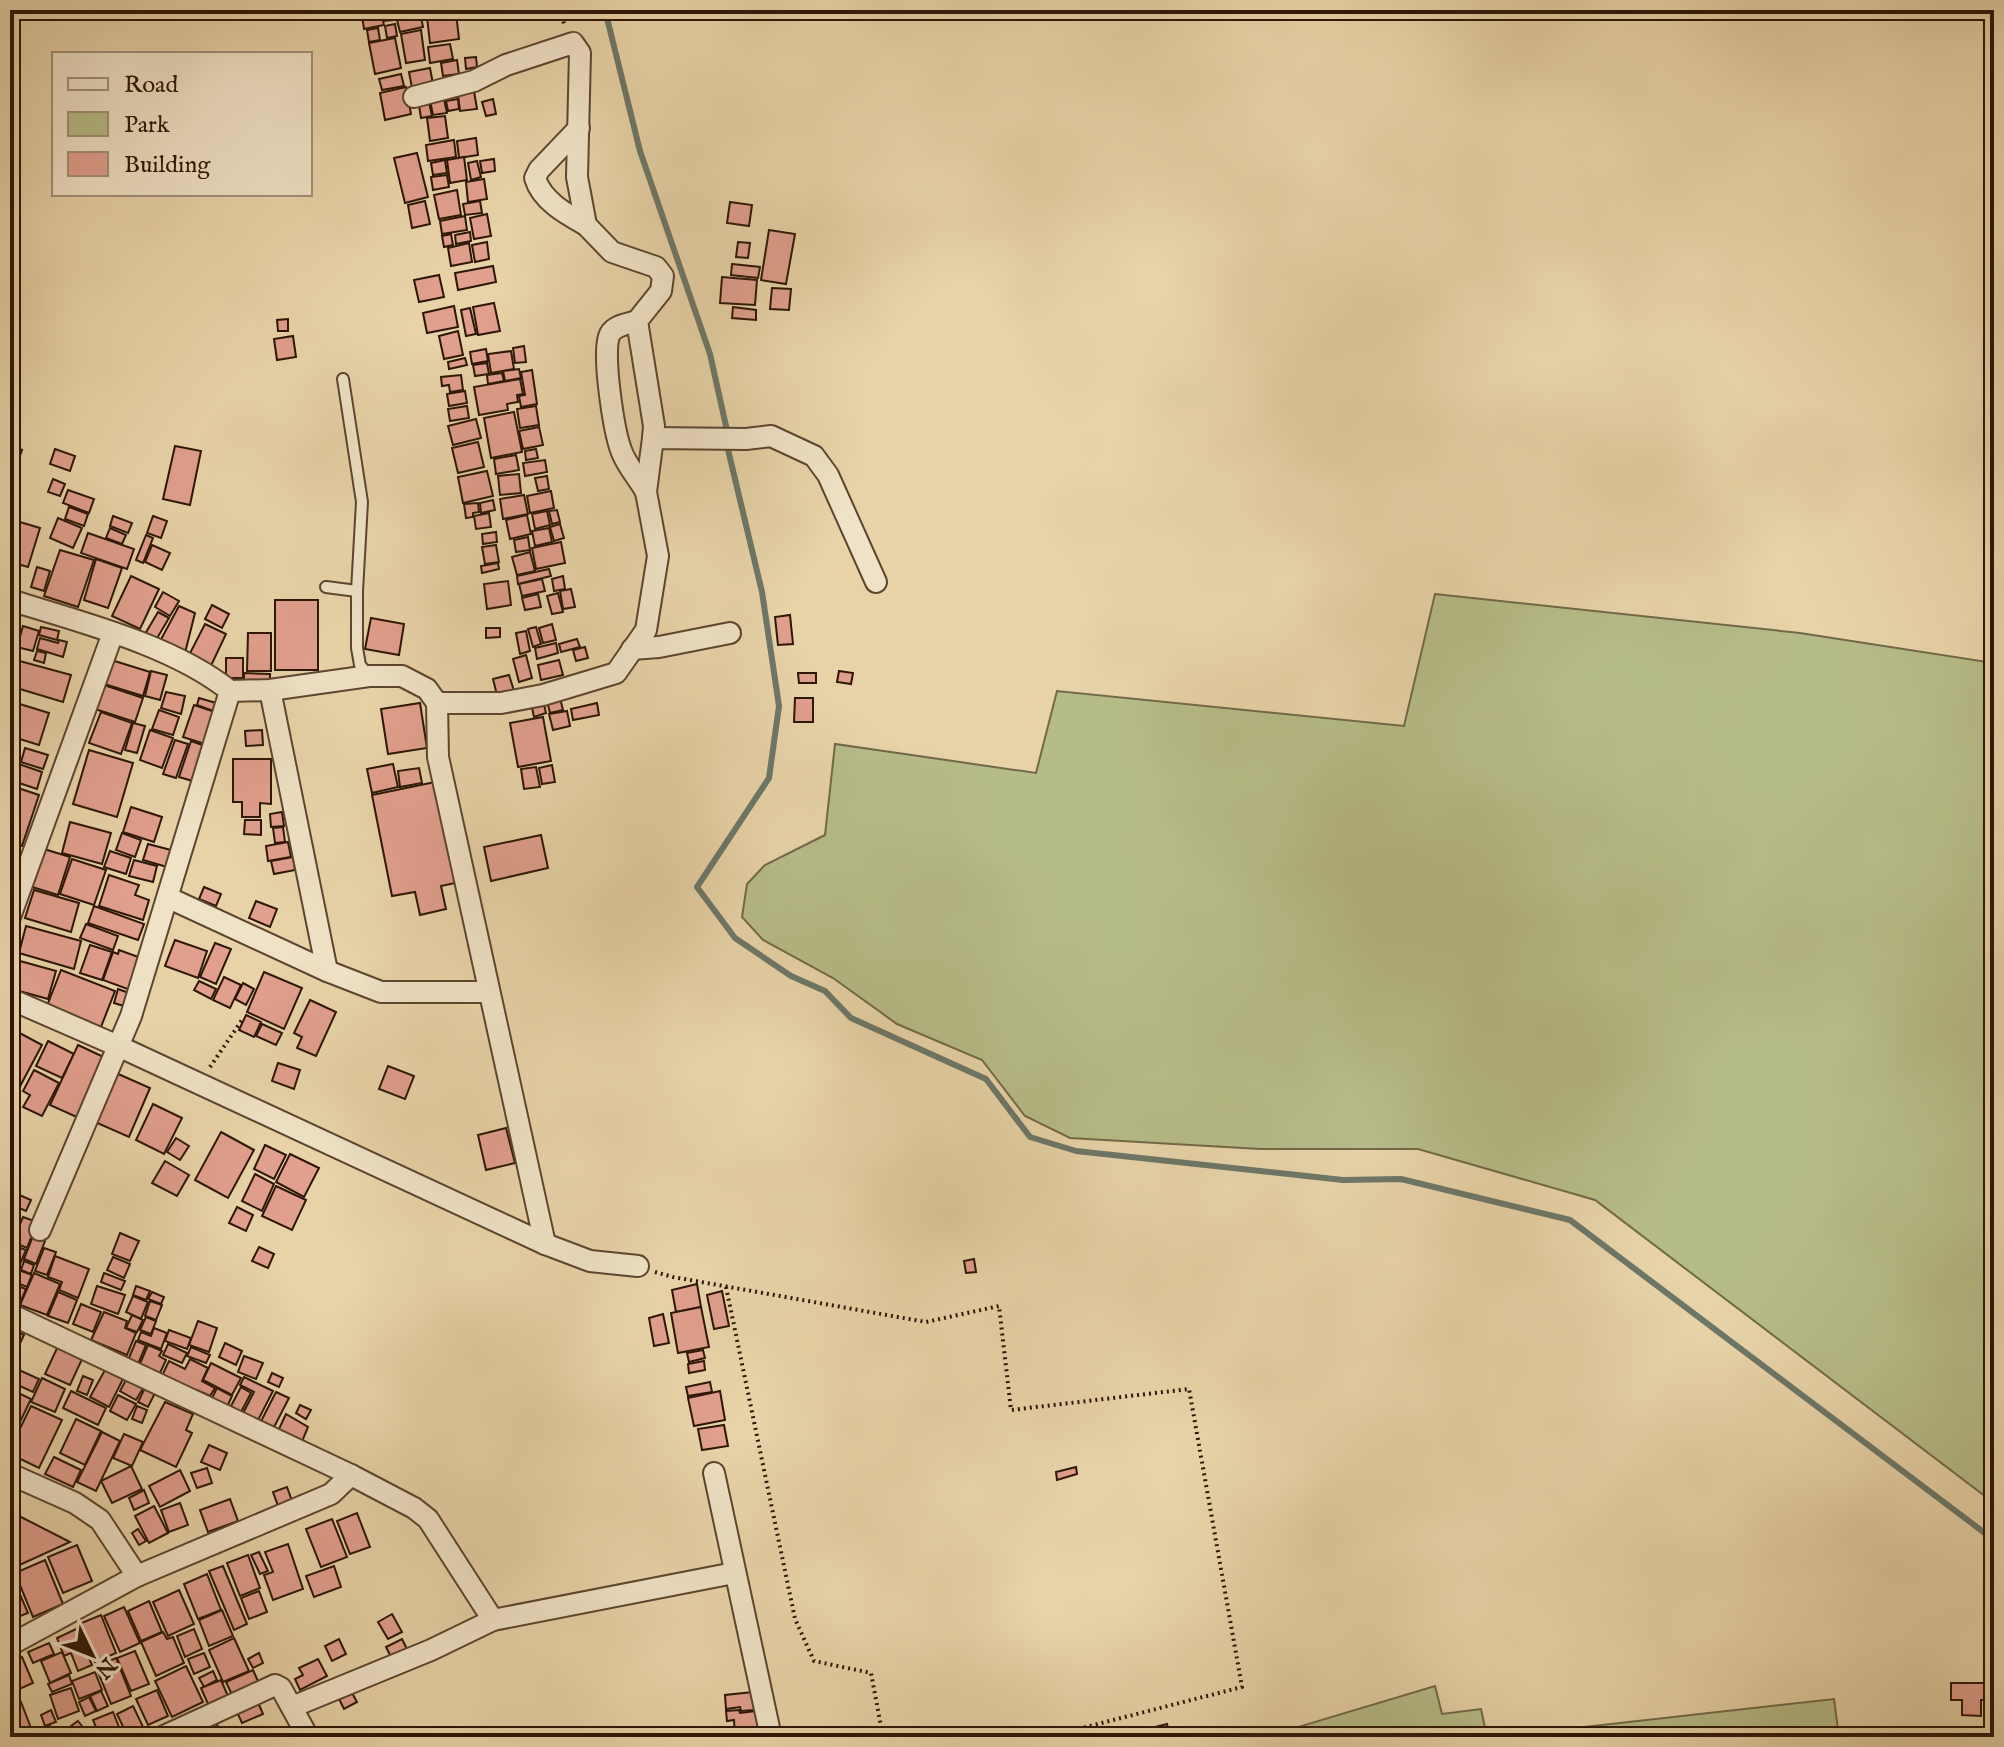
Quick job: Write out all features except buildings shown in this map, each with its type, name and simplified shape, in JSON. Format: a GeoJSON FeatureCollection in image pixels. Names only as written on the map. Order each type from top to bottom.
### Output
{"type":"FeatureCollection","features":[{"type":"Feature","properties":{"kind":"street"},"geometry":{"type":"LineString","coordinates":[[414,97],[474,81],[506,65],[573,43],[580,53],[577,177],[586,225]]}},
{"type":"Feature","properties":{"kind":"street"},"geometry":{"type":"LineString","coordinates":[[579,128],[539,170],[535,178],[541,191],[552,203],[586,225],[612,252],[656,267],[663,276],[661,291],[637,321],[620,325],[610,333],[607,347],[608,382],[621,451],[646,492]]}},
{"type":"Feature","properties":{"kind":"street"},"geometry":{"type":"LineString","coordinates":[[437,703],[501,703],[543,695],[616,673],[646,630],[658,556],[646,492],[653,438],[644,352],[637,321]]}},
{"type":"Feature","properties":{"kind":"street"},"geometry":{"type":"LineString","coordinates":[[653,438],[746,439],[771,436],[814,456],[828,475],[876,582]]}},
{"type":"Feature","properties":{"kind":"street"},"geometry":{"type":"LineString","coordinates":[[10,600],[113,633],[179,660],[230,691],[270,690],[369,676],[402,676],[427,689],[437,703],[438,757],[545,1244]]}},
{"type":"Feature","properties":{"kind":"street"},"geometry":{"type":"LineString","coordinates":[[10,917],[113,633]]}},
{"type":"Feature","properties":{"kind":"street"},"geometry":{"type":"LineString","coordinates":[[632,649],[730,633]]}},
{"type":"Feature","properties":{"kind":"street"},"geometry":{"type":"LineString","coordinates":[[270,690],[327,971]]}},
{"type":"Feature","properties":{"kind":"street"},"geometry":{"type":"LineString","coordinates":[[40,1230],[118,1046],[169,898],[230,691]]}},
{"type":"Feature","properties":{"kind":"street"},"geometry":{"type":"LineString","coordinates":[[169,898],[327,971],[381,992],[488,992]]}},
{"type":"Feature","properties":{"kind":"street"},"geometry":{"type":"LineString","coordinates":[[10,999],[545,1244],[590,1261],[638,1266]]}},
{"type":"Feature","properties":{"kind":"street"},"geometry":{"type":"LineString","coordinates":[[10,1314],[351,1475],[414,1508],[428,1519],[493,1620]]}},
{"type":"Feature","properties":{"kind":"street"},"geometry":{"type":"LineString","coordinates":[[714,1473],[771,1737]]}},
{"type":"Feature","properties":{"kind":"street"},"geometry":{"type":"LineString","coordinates":[[10,1474],[75,1503],[100,1520],[137,1576]]}},
{"type":"Feature","properties":{"kind":"street"},"geometry":{"type":"LineString","coordinates":[[10,1645],[137,1576],[331,1494],[351,1475]]}},
{"type":"Feature","properties":{"kind":"street"},"geometry":{"type":"LineString","coordinates":[[292,1707],[431,1650],[493,1620],[734,1573]]}},
{"type":"Feature","properties":{"kind":"street"},"geometry":{"type":"LineString","coordinates":[[162,1737],[275,1685],[281,1688],[308,1737]]}},
{"type":"Feature","properties":{"kind":"lane"},"geometry":{"type":"LineString","coordinates":[[343,379],[362,502],[357,648],[360,665],[369,676]]}},
{"type":"Feature","properties":{"kind":"lane"},"geometry":{"type":"LineString","coordinates":[[326,587],[357,591]]}},
{"type":"Feature","properties":{"kind":"path"},"geometry":{"type":"LineString","coordinates":[[198,1085],[242,1020]]}},
{"type":"Feature","properties":{"kind":"path"},"geometry":{"type":"LineString","coordinates":[[638,1266],[673,1277],[926,1322],[999,1306],[1011,1410],[1189,1389],[1242,1687],[1047,1737]]}},
{"type":"Feature","properties":{"kind":"path"},"geometry":{"type":"LineString","coordinates":[[726,1287],[795,1619],[814,1661],[871,1673],[883,1737]]}},
{"type":"Feature","properties":{"kind":"green space"},"geometry":{"type":"Polygon","coordinates":[[[1435,594],[1800,633],[1994,663],[1994,1503],[1595,1200],[1418,1149],[1260,1149],[1070,1138],[1025,1116],[982,1060],[897,1024],[833,978],[763,940],[742,917],[747,884],[765,865],[825,835],[835,744],[1036,773],[1057,691],[1404,726],[1435,594]]]}},
{"type":"Feature","properties":{"kind":"green space"},"geometry":{"type":"Polygon","coordinates":[[[1435,1686],[1442,1714],[1481,1709],[1487,1737],[1265,1737],[1435,1686]]]}},
{"type":"Feature","properties":{"kind":"green space"},"geometry":{"type":"Polygon","coordinates":[[[1834,1699],[1839,1737],[1496,1737],[1834,1699]]]}},
{"type":"Feature","properties":{"kind":"waterway"},"geometry":{"type":"LineString","coordinates":[[605,10],[640,151],[710,354],[728,435],[725,437],[762,592],[779,706],[769,778],[697,887],[735,938],[791,976],[825,991],[851,1018],[986,1079],[1030,1137],[1076,1151],[1343,1180],[1401,1179],[1570,1220],[1994,1540]]}}]}
